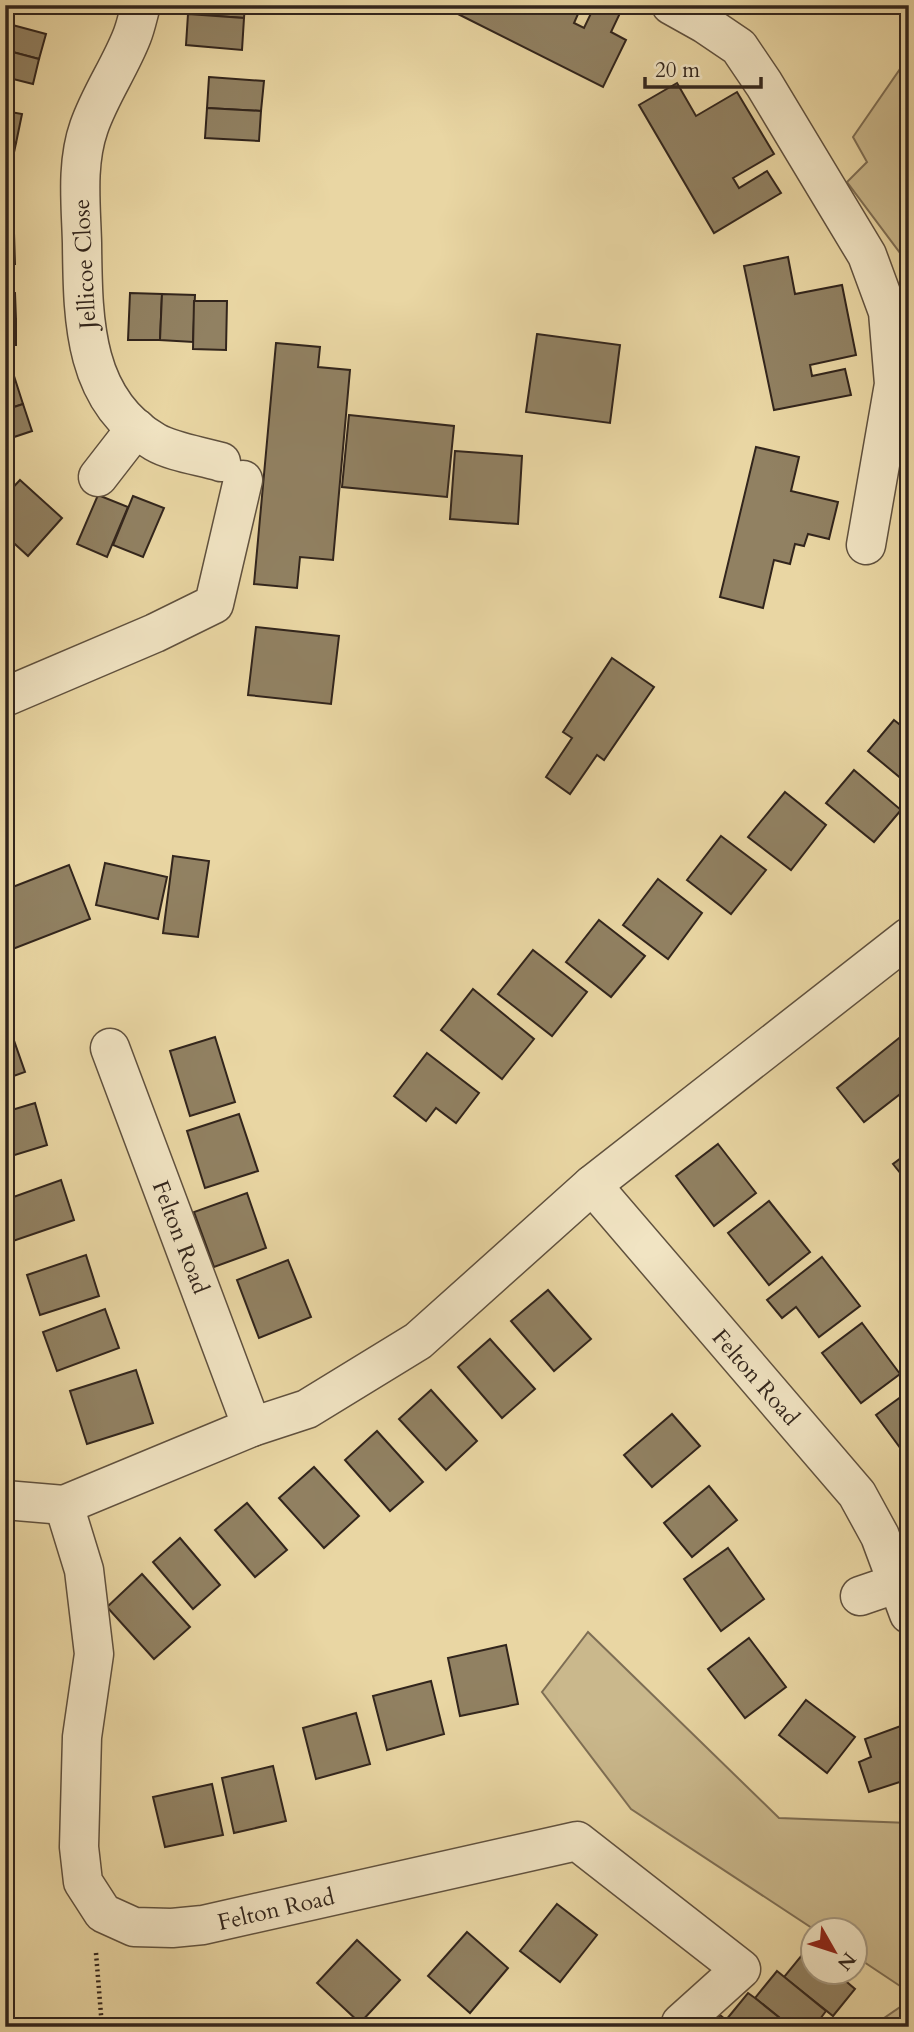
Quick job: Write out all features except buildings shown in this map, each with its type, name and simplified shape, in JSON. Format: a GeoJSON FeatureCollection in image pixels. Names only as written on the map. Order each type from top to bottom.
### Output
{"type":"FeatureCollection","features":[{"type":"Feature","properties":{"kind":"street","name":"Jellicoe Close"},"geometry":{"type":"LineString","coordinates":[[5,697],[155,633],[214,604],[232,471],[157,443],[136,428],[104,393],[92,363],[83,294],[80,169],[88,128],[133,35],[141,5]]}},
{"type":"Feature","properties":{"kind":"street"},"geometry":{"type":"LineString","coordinates":[[671,5],[739,47],[867,255],[888,312],[894,384],[866,545]]}},
{"type":"Feature","properties":{"kind":"street"},"geometry":{"type":"LineString","coordinates":[[98,477],[136,428]]}},
{"type":"Feature","properties":{"kind":"street"},"geometry":{"type":"LineString","coordinates":[[5,1500],[64,1505],[252,1427],[307,1409],[418,1341],[592,1185],[909,937]]}},
{"type":"Feature","properties":{"kind":"street","name":"Felton Road"},"geometry":{"type":"LineString","coordinates":[[110,1048],[252,1427]]}},
{"type":"Feature","properties":{"kind":"street","name":"Felton Road"},"geometry":{"type":"LineString","coordinates":[[592,1185],[857,1494],[880,1536],[903,1599],[860,1595]]}},
{"type":"Feature","properties":{"kind":"street"},"geometry":{"type":"LineString","coordinates":[[64,1505],[84,1570],[93,1654],[82,1737],[79,1847],[83,1882],[103,1913]]}},
{"type":"Feature","properties":{"kind":"street","name":"Felton Road"},"geometry":{"type":"LineString","coordinates":[[103,1913],[134,1927],[172,1928],[203,1925],[577,1841],[741,1969],[681,2022]]}},
{"type":"Feature","properties":{"kind":"path"},"geometry":{"type":"LineString","coordinates":[[102,2027],[94,1924],[103,1913]]}},
{"type":"Feature","properties":{"kind":"shaded area"},"geometry":{"type":"Polygon","coordinates":[[[909,56],[909,265],[847,182],[867,162],[853,137],[909,56]]]}},
{"type":"Feature","properties":{"kind":"shaded area"},"geometry":{"type":"Polygon","coordinates":[[[588,1632],[779,1818],[909,1823],[909,1992],[869,1965],[869,1916],[799,1916],[799,1919],[631,1809],[542,1692],[588,1632]]]}},
{"type":"Feature","properties":{"kind":"shaded area"},"geometry":{"type":"Polygon","coordinates":[[[909,2001],[909,2027],[871,2027],[909,2001]]]}}]}
